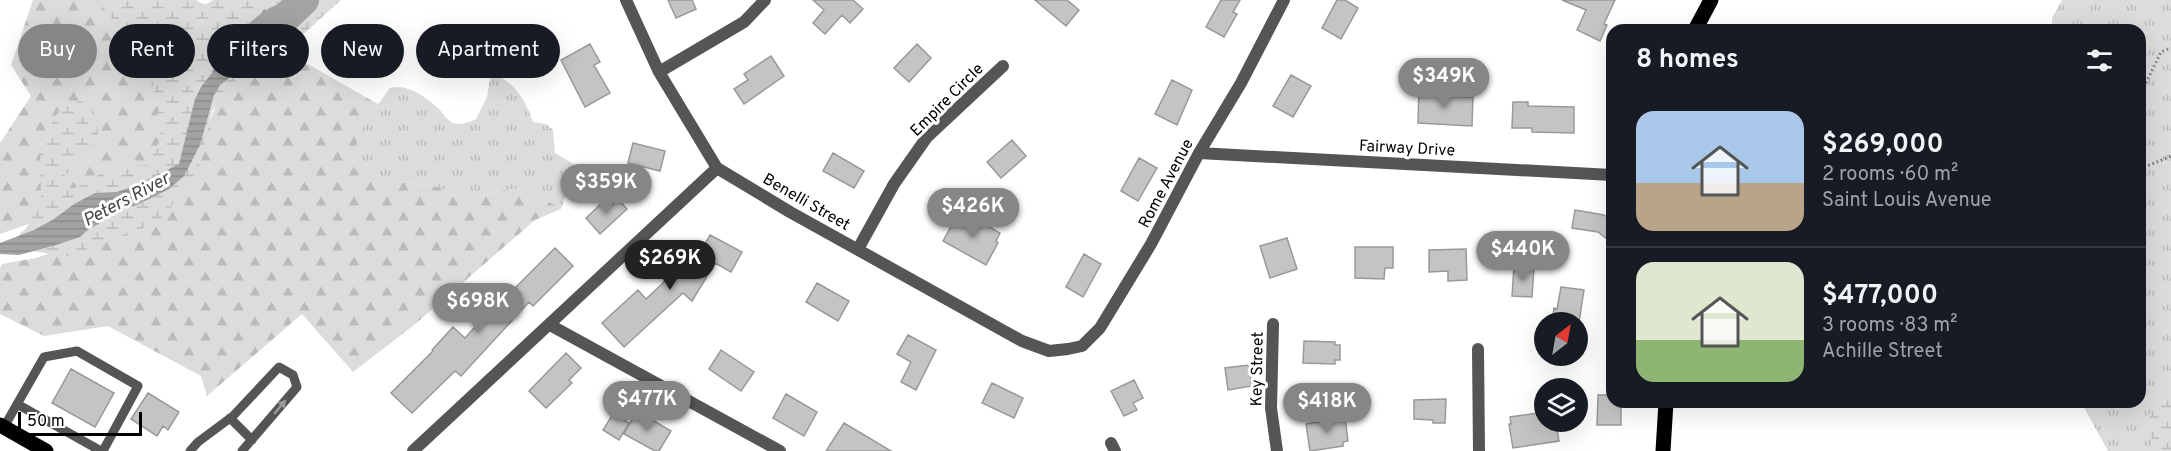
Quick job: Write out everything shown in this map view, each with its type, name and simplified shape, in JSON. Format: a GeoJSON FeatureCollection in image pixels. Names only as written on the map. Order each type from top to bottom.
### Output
{"type":"FeatureCollection","features":[{"type":"Feature","properties":{"kind":"main road"},"geometry":{"type":"LineString","coordinates":[[1698,24],[1711,0]]}},
{"type":"Feature","properties":{"kind":"main road"},"geometry":{"type":"LineString","coordinates":[[1664,451],[1666,408]]}},
{"type":"Feature","properties":{"kind":"main road"},"geometry":{"type":"LineString","coordinates":[[2,426],[46,451]]}},
{"type":"Feature","properties":{"kind":"street","name":"Benelli Street"},"geometry":{"type":"LineString","coordinates":[[626,0],[659,72],[717,168],[790,212],[1022,341],[1049,351]]}},
{"type":"Feature","properties":{"kind":"street"},"geometry":{"type":"LineString","coordinates":[[659,72],[744,22],[765,0]]}},
{"type":"Feature","properties":{"kind":"street","name":"Rome Avenue"},"geometry":{"type":"LineString","coordinates":[[1049,351],[1082,346],[1100,328],[1151,244],[1199,153],[1241,83],[1284,0]]}},
{"type":"Feature","properties":{"kind":"street","name":"Empire Circle"},"geometry":{"type":"LineString","coordinates":[[858,249],[894,184],[927,137],[1003,66]]}},
{"type":"Feature","properties":{"kind":"street","name":"Fairway Drive"},"geometry":{"type":"LineString","coordinates":[[1199,153],[1606,175]]}},
{"type":"Feature","properties":{"kind":"street"},"geometry":{"type":"LineString","coordinates":[[420,449],[717,168]]}},
{"type":"Feature","properties":{"kind":"street","name":"Key Street"},"geometry":{"type":"LineString","coordinates":[[1273,324],[1271,408],[1277,451]]}},
{"type":"Feature","properties":{"kind":"street"},"geometry":{"type":"LineString","coordinates":[[550,325],[780,451]]}},
{"type":"Feature","properties":{"kind":"street"},"geometry":{"type":"LineString","coordinates":[[1478,350],[1479,451]]}},
{"type":"Feature","properties":{"kind":"lane"},"geometry":{"type":"LineString","coordinates":[[2,426],[44,357],[77,351],[138,386],[102,451],[17,404]]}},
{"type":"Feature","properties":{"kind":"lane"},"geometry":{"type":"LineString","coordinates":[[190,451],[198,442],[230,418],[279,367],[293,375],[297,387],[242,451]]}},
{"type":"Feature","properties":{"kind":"lane"},"geometry":{"type":"LineString","coordinates":[[230,418],[252,440]]}},
{"type":"Feature","properties":{"kind":"path"},"geometry":{"type":"LineString","coordinates":[[2146,83],[2161,52],[2171,48]]}},
{"type":"Feature","properties":{"kind":"path"},"geometry":{"type":"LineString","coordinates":[[2146,167],[2171,156]]}},
{"type":"Feature","properties":{"kind":"green space"},"geometry":{"type":"Polygon","coordinates":[[[33,0],[196,0],[224,16],[221,24],[207,24],[207,59],[174,142],[146,176],[0,234],[0,143],[31,96],[19,78],[97,78],[97,24],[25,24],[33,0]]]}},
{"type":"Feature","properties":{"kind":"green space"},"geometry":{"type":"Polygon","coordinates":[[[96,0],[186,0],[207,4],[213,0],[341,0],[309,29],[309,24],[207,24],[207,78],[240,78],[221,96],[212,111],[201,162],[167,213],[150,226],[94,244],[74,257],[32,251],[17,242],[20,233],[27,228],[41,200],[40,149],[55,117],[63,107],[80,101],[89,105],[98,132],[93,148],[62,178],[62,184],[74,188],[113,168],[148,165],[161,138],[150,78],[195,78],[195,24],[114,24],[96,0]]]}},
{"type":"Feature","properties":{"kind":"green space"},"geometry":{"type":"Polygon","coordinates":[[[2062,0],[2171,0],[2171,451],[2108,451],[2084,408],[2146,408],[2146,24],[2052,24],[2052,18],[2062,0]]]}},
{"type":"Feature","properties":{"kind":"green space"},"geometry":{"type":"Polygon","coordinates":[[[18,44],[18,76],[11,65],[18,44]]]}},
{"type":"Feature","properties":{"kind":"green space"},"geometry":{"type":"Polygon","coordinates":[[[309,65],[321,72],[321,78],[332,78],[378,104],[360,135],[356,149],[356,156],[377,175],[400,182],[439,187],[463,202],[503,190],[526,188],[561,209],[535,220],[414,325],[353,372],[302,314],[207,396],[201,376],[108,326],[44,336],[0,314],[0,268],[2,264],[36,258],[103,234],[200,151],[223,83],[229,78],[309,78],[309,65]]]}},
{"type":"Feature","properties":{"kind":"green space"},"geometry":{"type":"Polygon","coordinates":[[[490,78],[502,78],[507,81],[527,106],[533,122],[546,124],[553,130],[555,153],[589,173],[565,198],[561,209],[526,188],[503,190],[463,202],[439,187],[400,182],[377,175],[356,156],[356,146],[362,128],[390,88],[404,88],[423,96],[456,124],[476,119],[487,97],[490,78]]]}},
{"type":"Feature","properties":{"kind":"green space"},"geometry":{"type":"Polygon","coordinates":[[[2171,387],[2171,451],[2148,451],[2152,441],[2149,425],[2150,410],[2153,402],[2171,387]]]}},
{"type":"Feature","properties":{"kind":"water"},"geometry":{"type":"Polygon","coordinates":[[[264,9],[290,24],[252,24],[256,23],[264,9]]]}},
{"type":"Feature","properties":{"kind":"water"},"geometry":{"type":"Polygon","coordinates":[[[208,78],[230,78],[220,85],[214,95],[200,145],[184,176],[169,189],[137,205],[112,211],[100,218],[99,224],[80,237],[19,255],[0,254],[0,243],[34,230],[95,193],[117,192],[137,185],[179,164],[195,99],[208,78]]]}},
{"type":"Feature","properties":{"kind":"building"},"geometry":{"type":"Polygon","coordinates":[[[668,0],[692,0],[696,9],[676,18],[668,0]]]}},
{"type":"Feature","properties":{"kind":"building"},"geometry":{"type":"Polygon","coordinates":[[[813,0],[853,0],[863,9],[850,23],[842,15],[825,34],[813,23],[824,10],[813,0]]]}},
{"type":"Feature","properties":{"kind":"building"},"geometry":{"type":"Polygon","coordinates":[[[1035,0],[1067,0],[1079,10],[1066,26],[1035,0]]]}},
{"type":"Feature","properties":{"kind":"building"},"geometry":{"type":"Polygon","coordinates":[[[1221,0],[1240,0],[1233,12],[1237,14],[1224,37],[1206,27],[1221,0]]]}},
{"type":"Feature","properties":{"kind":"building"},"geometry":{"type":"Polygon","coordinates":[[[1337,0],[1345,0],[1358,8],[1341,39],[1322,28],[1337,0]]]}},
{"type":"Feature","properties":{"kind":"building"},"geometry":{"type":"Polygon","coordinates":[[[1562,0],[1615,0],[1604,24],[1606,27],[1600,41],[1577,30],[1586,10],[1562,0]]]}},
{"type":"Feature","properties":{"kind":"building"},"geometry":{"type":"Polygon","coordinates":[[[590,44],[600,62],[594,65],[610,93],[585,107],[561,60],[590,44]]]}},
{"type":"Feature","properties":{"kind":"building"},"geometry":{"type":"Polygon","coordinates":[[[917,44],[931,58],[909,82],[894,68],[917,44]]]}},
{"type":"Feature","properties":{"kind":"building"},"geometry":{"type":"Polygon","coordinates":[[[771,56],[784,76],[744,104],[734,89],[748,80],[744,74],[771,56]]]}},
{"type":"Feature","properties":{"kind":"building"},"geometry":{"type":"Polygon","coordinates":[[[1291,75],[1311,86],[1293,117],[1273,106],[1291,75]]]}},
{"type":"Feature","properties":{"kind":"building"},"geometry":{"type":"Polygon","coordinates":[[[1172,80],[1192,90],[1177,125],[1155,114],[1172,80]]]}},
{"type":"Feature","properties":{"kind":"building"},"geometry":{"type":"Polygon","coordinates":[[[1419,86],[1434,87],[1434,96],[1473,97],[1472,126],[1418,123],[1419,86]]]}},
{"type":"Feature","properties":{"kind":"building"},"geometry":{"type":"Polygon","coordinates":[[[1513,102],[1528,102],[1528,106],[1574,107],[1574,133],[1532,132],[1532,128],[1512,128],[1513,102]]]}},
{"type":"Feature","properties":{"kind":"building"},"geometry":{"type":"Polygon","coordinates":[[[1012,140],[1026,156],[1001,178],[987,162],[1012,140]]]}},
{"type":"Feature","properties":{"kind":"building"},"geometry":{"type":"Polygon","coordinates":[[[633,143],[665,151],[660,171],[628,163],[633,143]]]}},
{"type":"Feature","properties":{"kind":"building"},"geometry":{"type":"Polygon","coordinates":[[[833,153],[864,171],[854,188],[823,171],[833,153]]]}},
{"type":"Feature","properties":{"kind":"building"},"geometry":{"type":"Polygon","coordinates":[[[1139,158],[1157,168],[1138,201],[1121,191],[1139,158]]]}},
{"type":"Feature","properties":{"kind":"building"},"geometry":{"type":"Polygon","coordinates":[[[618,199],[627,209],[600,234],[586,218],[604,201],[609,207],[618,199]]]}},
{"type":"Feature","properties":{"kind":"building"},"geometry":{"type":"Polygon","coordinates":[[[1575,210],[1606,216],[1606,238],[1598,232],[1572,228],[1575,210]]]}},
{"type":"Feature","properties":{"kind":"building"},"geometry":{"type":"Polygon","coordinates":[[[971,217],[1000,233],[996,241],[998,243],[986,265],[943,241],[956,218],[966,224],[971,217]]]}},
{"type":"Feature","properties":{"kind":"building"},"geometry":{"type":"Polygon","coordinates":[[[710,235],[742,252],[731,272],[715,263],[692,301],[683,293],[624,347],[602,323],[638,290],[646,299],[662,284],[680,260],[692,267],[710,235]]]}},
{"type":"Feature","properties":{"kind":"building"},"geometry":{"type":"Polygon","coordinates":[[[1287,238],[1297,269],[1270,278],[1260,246],[1287,238]]]}},
{"type":"Feature","properties":{"kind":"building"},"geometry":{"type":"Polygon","coordinates":[[[1355,247],[1393,247],[1393,268],[1385,268],[1384,279],[1355,278],[1355,247]]]}},
{"type":"Feature","properties":{"kind":"building"},"geometry":{"type":"Polygon","coordinates":[[[555,248],[573,266],[533,306],[529,302],[461,376],[455,371],[412,413],[391,393],[433,351],[453,327],[465,338],[499,301],[501,302],[555,248]]]}},
{"type":"Feature","properties":{"kind":"building"},"geometry":{"type":"Polygon","coordinates":[[[1466,249],[1467,280],[1448,281],[1448,271],[1429,272],[1429,250],[1466,249]]]}},
{"type":"Feature","properties":{"kind":"building"},"geometry":{"type":"Polygon","coordinates":[[[1084,254],[1101,264],[1083,297],[1066,287],[1084,254]]]}},
{"type":"Feature","properties":{"kind":"building"},"geometry":{"type":"Polygon","coordinates":[[[1514,266],[1534,267],[1532,297],[1512,296],[1514,266]]]}},
{"type":"Feature","properties":{"kind":"building"},"geometry":{"type":"Polygon","coordinates":[[[817,283],[849,301],[838,321],[806,302],[817,283]]]}},
{"type":"Feature","properties":{"kind":"building"},"geometry":{"type":"Polygon","coordinates":[[[1561,287],[1584,290],[1581,312],[1553,312],[1554,308],[1557,309],[1561,287]]]}},
{"type":"Feature","properties":{"kind":"building"},"geometry":{"type":"Polygon","coordinates":[[[908,335],[936,350],[916,390],[901,382],[911,362],[897,354],[908,335]]]}},
{"type":"Feature","properties":{"kind":"building"},"geometry":{"type":"Polygon","coordinates":[[[1304,341],[1335,342],[1335,345],[1340,345],[1340,360],[1335,360],[1335,364],[1303,363],[1304,341]]]}},
{"type":"Feature","properties":{"kind":"building"},"geometry":{"type":"Polygon","coordinates":[[[721,350],[754,372],[741,391],[709,369],[721,350]]]}},
{"type":"Feature","properties":{"kind":"building"},"geometry":{"type":"Polygon","coordinates":[[[566,353],[581,368],[569,380],[572,383],[546,408],[529,391],[566,353]]]}},
{"type":"Feature","properties":{"kind":"building"},"geometry":{"type":"Polygon","coordinates":[[[1249,365],[1252,386],[1228,390],[1225,368],[1249,365]]]}},
{"type":"Feature","properties":{"kind":"building"},"geometry":{"type":"Polygon","coordinates":[[[71,369],[114,393],[95,427],[52,403],[71,369]]]}},
{"type":"Feature","properties":{"kind":"building"},"geometry":{"type":"Polygon","coordinates":[[[1134,380],[1143,398],[1133,403],[1137,410],[1124,416],[1111,391],[1134,380]]]}},
{"type":"Feature","properties":{"kind":"building"},"geometry":{"type":"Polygon","coordinates":[[[992,383],[1023,398],[1014,418],[982,403],[992,383]]]}},
{"type":"Feature","properties":{"kind":"building"},"geometry":{"type":"Polygon","coordinates":[[[148,393],[179,412],[168,430],[163,426],[157,436],[131,419],[148,393]]]}},
{"type":"Feature","properties":{"kind":"building"},"geometry":{"type":"Polygon","coordinates":[[[786,394],[817,412],[804,436],[773,418],[786,394]]]}},
{"type":"Feature","properties":{"kind":"building"},"geometry":{"type":"Polygon","coordinates":[[[1598,395],[1606,395],[1606,408],[1621,408],[1621,425],[1597,425],[1598,395]]]}},
{"type":"Feature","properties":{"kind":"building"},"geometry":{"type":"Polygon","coordinates":[[[1446,399],[1445,423],[1414,419],[1414,400],[1446,399]]]}},
{"type":"Feature","properties":{"kind":"building"},"geometry":{"type":"Polygon","coordinates":[[[637,411],[671,431],[659,451],[624,434],[637,411]]]}},
{"type":"Feature","properties":{"kind":"building"},"geometry":{"type":"Polygon","coordinates":[[[613,414],[629,423],[619,440],[603,430],[613,414]]]}},
{"type":"Feature","properties":{"kind":"building"},"geometry":{"type":"Polygon","coordinates":[[[1534,414],[1534,432],[1558,432],[1559,441],[1513,448],[1510,417],[1534,414]]]}},
{"type":"Feature","properties":{"kind":"building"},"geometry":{"type":"Polygon","coordinates":[[[1345,418],[1348,441],[1343,442],[1343,446],[1310,451],[1306,424],[1345,418]]]}},
{"type":"Feature","properties":{"kind":"building"},"geometry":{"type":"Polygon","coordinates":[[[844,423],[891,451],[826,451],[844,423]]]}},
{"type":"Feature","properties":{"kind":"waterway","name":"Peters River"},"geometry":{"type":"LineString","coordinates":[[272,24],[286,17],[304,0]]}}]}
